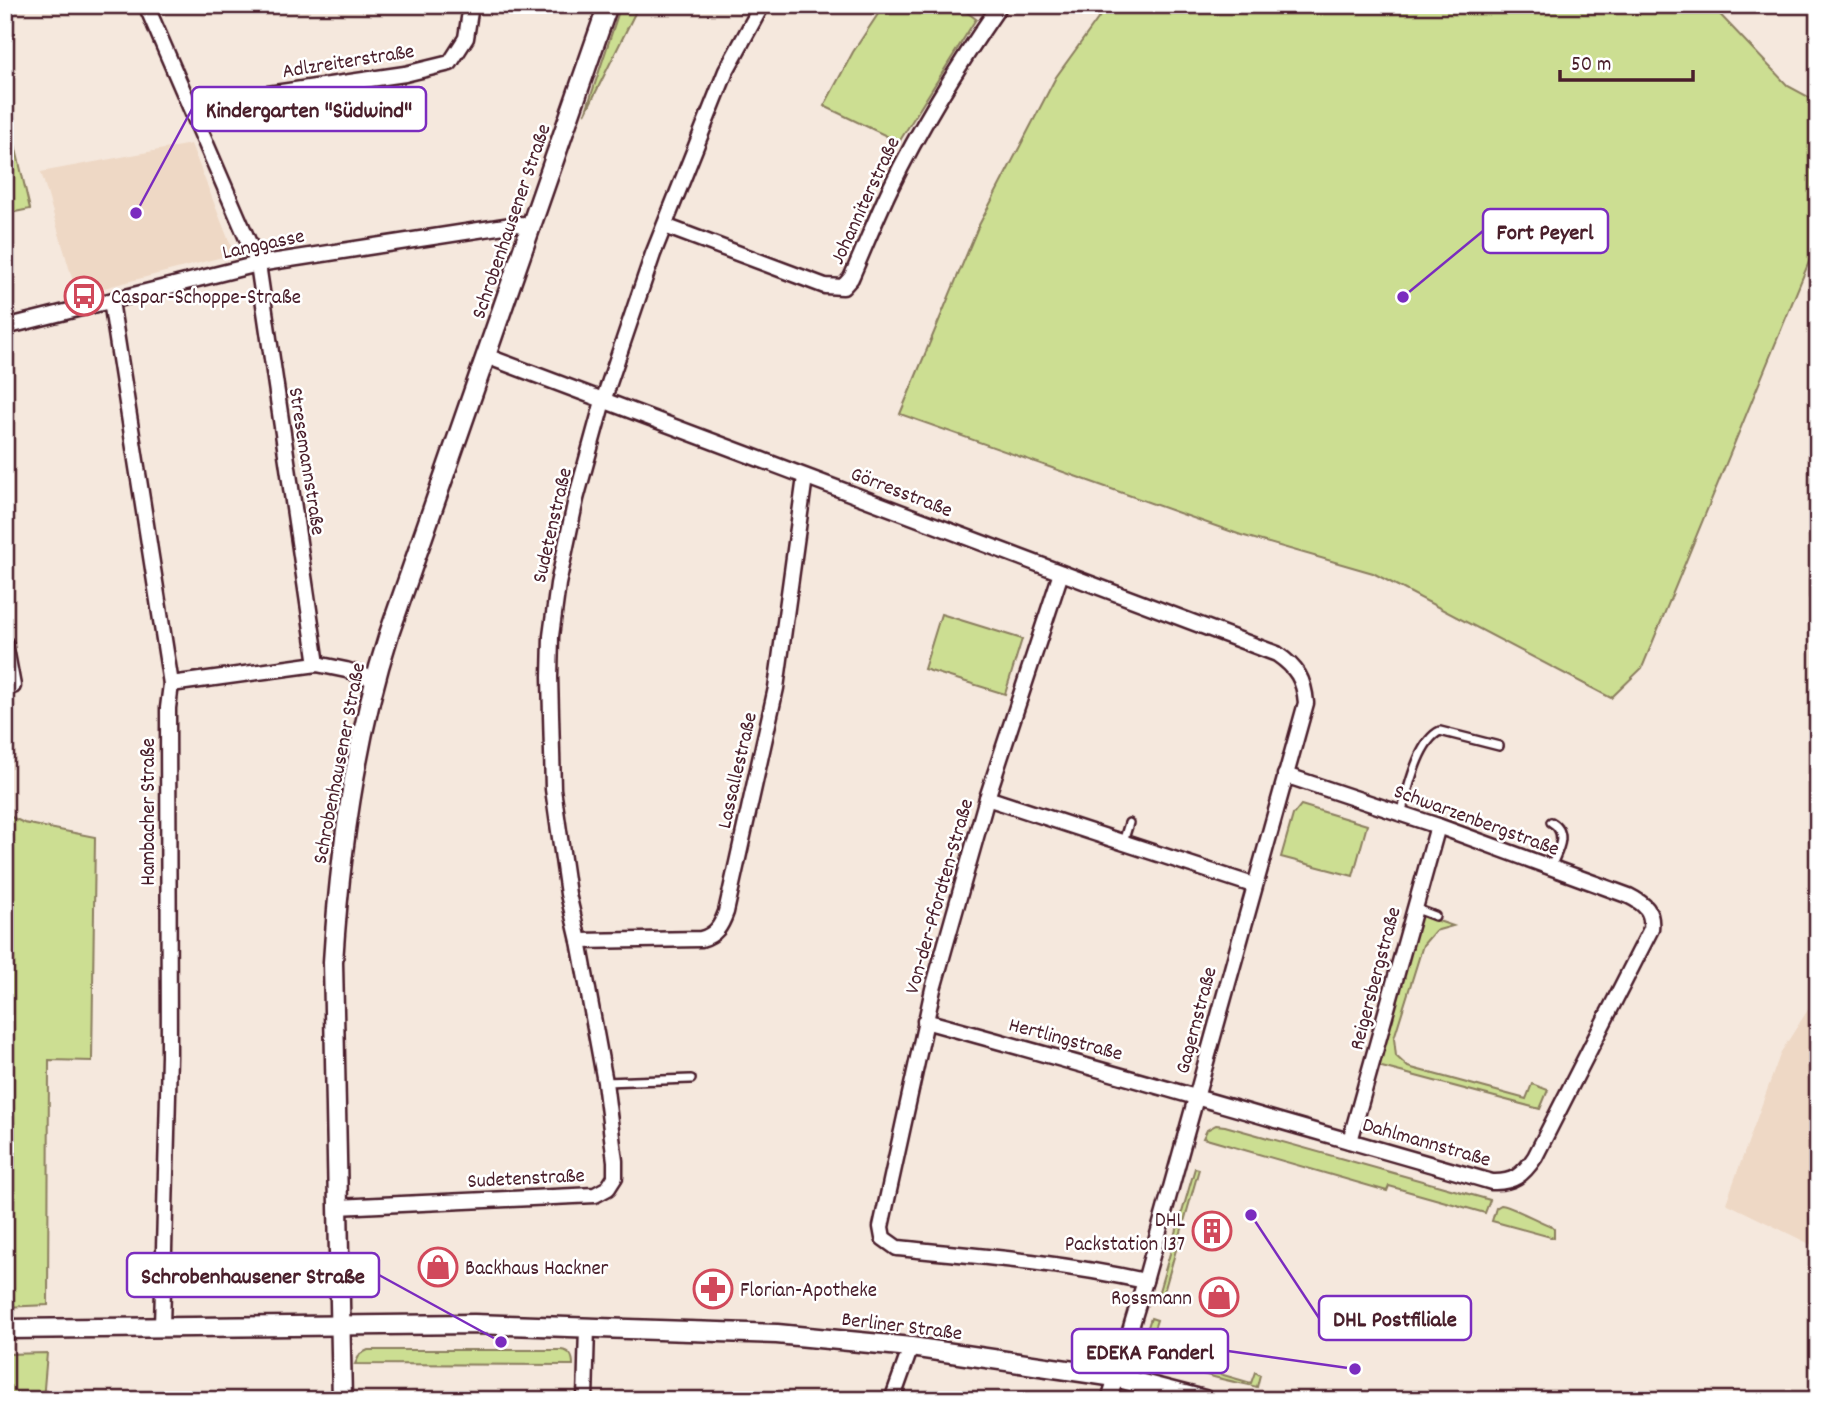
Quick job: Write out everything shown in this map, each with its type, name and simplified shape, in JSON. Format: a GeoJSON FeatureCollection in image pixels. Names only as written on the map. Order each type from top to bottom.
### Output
{"type":"FeatureCollection","features":[{"type":"Feature","properties":{"kind":"street"},"geometry":{"type":"LineString","coordinates":[[146,5],[258,264]]}},
{"type":"Feature","properties":{"kind":"street","name":"Adlzreiterstraße"},"geometry":{"type":"LineString","coordinates":[[191,105],[405,74],[450,63],[466,38],[471,5]]}},
{"type":"Feature","properties":{"kind":"street","name":"Schrobenhausener Straße"},"geometry":{"type":"LineString","coordinates":[[342,1400],[333,962],[345,827],[374,679],[608,5]]}},
{"type":"Feature","properties":{"kind":"street","name":"Sudetenstraße"},"geometry":{"type":"LineString","coordinates":[[337,1207],[595,1195],[608,1188],[615,1177],[605,1082],[568,894],[553,789],[550,732],[551,636],[558,584],[571,523],[603,401],[653,254],[726,71],[762,5]]}},
{"type":"Feature","properties":{"kind":"street","name":"Johanniterstraße"},"geometry":{"type":"LineString","coordinates":[[666,226],[825,286],[843,287],[851,278],[890,190],[930,114],[1000,5]]}},
{"type":"Feature","properties":{"kind":"street","name":"Langgasse"},"geometry":{"type":"LineString","coordinates":[[5,327],[258,264],[495,228],[533,225]]}},
{"type":"Feature","properties":{"kind":"street","name":"Stresemannstraße"},"geometry":{"type":"LineString","coordinates":[[258,264],[317,664]]}},
{"type":"Feature","properties":{"kind":"street","name":"Hambacher Straße"},"geometry":{"type":"LineString","coordinates":[[111,301],[172,684],[168,708],[169,1056],[162,1327]]}},
{"type":"Feature","properties":{"kind":"street","name":"Görresstraße"},"geometry":{"type":"LineString","coordinates":[[486,356],[1277,654],[1299,673]]}},
{"type":"Feature","properties":{"kind":"street","name":"Lassallestraße"},"geometry":{"type":"LineString","coordinates":[[579,941],[701,939],[715,933],[720,927],[726,912],[776,688],[805,477]]}},
{"type":"Feature","properties":{"kind":"street","name":"Von-der-Pfordten-Straße"},"geometry":{"type":"LineString","coordinates":[[1061,573],[987,797],[925,1021],[881,1227],[883,1238],[897,1248],[1091,1269],[1145,1281]]}},
{"type":"Feature","properties":{"kind":"street"},"geometry":{"type":"LineString","coordinates":[[1818,579],[1818,597]]}},
{"type":"Feature","properties":{"kind":"street"},"geometry":{"type":"LineString","coordinates":[[5,643],[13,686]]}},
{"type":"Feature","properties":{"kind":"street"},"geometry":{"type":"LineString","coordinates":[[172,684],[317,664],[374,679]]}},
{"type":"Feature","properties":{"kind":"street","name":"Gagernstraße"},"geometry":{"type":"LineString","coordinates":[[1109,1400],[1145,1281],[1253,885],[1306,703],[1305,688],[1299,673]]}},
{"type":"Feature","properties":{"kind":"street","name":"Schwarzenbergstraße"},"geometry":{"type":"LineString","coordinates":[[1285,775],[1438,826],[1629,896],[1650,911]]}},
{"type":"Feature","properties":{"kind":"street"},"geometry":{"type":"LineString","coordinates":[[987,797],[1253,885]]}},
{"type":"Feature","properties":{"kind":"street","name":"Reigersbergstraße"},"geometry":{"type":"LineString","coordinates":[[1350,1141],[1438,826]]}},
{"type":"Feature","properties":{"kind":"street","name":"Dahlmannstraße"},"geometry":{"type":"LineString","coordinates":[[1196,1097],[1492,1182],[1504,1183],[1521,1175],[1535,1157],[1651,929],[1653,918],[1650,911]]}},
{"type":"Feature","properties":{"kind":"street","name":"Hertlingstraße"},"geometry":{"type":"LineString","coordinates":[[925,1021],[1196,1097]]}},
{"type":"Feature","properties":{"kind":"street","name":"Berliner Straße"},"geometry":{"type":"LineString","coordinates":[[5,1329],[474,1324],[587,1326],[777,1335],[911,1347],[1115,1377],[1204,1400]]}},
{"type":"Feature","properties":{"kind":"street"},"geometry":{"type":"LineString","coordinates":[[585,1400],[587,1326]]}},
{"type":"Feature","properties":{"kind":"street"},"geometry":{"type":"LineString","coordinates":[[892,1400],[911,1347]]}},
{"type":"Feature","properties":{"kind":"lane"},"geometry":{"type":"LineString","coordinates":[[1401,814],[1421,752],[1431,735],[1440,731],[1499,746]]}},
{"type":"Feature","properties":{"kind":"lane"},"geometry":{"type":"LineString","coordinates":[[1550,867],[1562,836],[1561,830],[1551,822]]}},
{"type":"Feature","properties":{"kind":"lane"},"geometry":{"type":"LineString","coordinates":[[1123,842],[1129,823]]}},
{"type":"Feature","properties":{"kind":"lane"},"geometry":{"type":"LineString","coordinates":[[1414,908],[1435,916]]}},
{"type":"Feature","properties":{"kind":"lane"},"geometry":{"type":"LineString","coordinates":[[605,1082],[691,1079]]}},
{"type":"Feature","properties":{"kind":"shaded area"},"geometry":{"type":"Polygon","coordinates":[[[191,144],[234,254],[77,295],[41,172],[191,144]]]}},
{"type":"Feature","properties":{"kind":"shaded area"},"geometry":{"type":"Polygon","coordinates":[[[1818,994],[1818,1248],[1726,1203],[1781,1052],[1818,994]]]}},
{"type":"Feature","properties":{"kind":"green space"},"geometry":{"type":"Polygon","coordinates":[[[621,5],[639,5],[585,114],[621,5]]]}},
{"type":"Feature","properties":{"kind":"green space"},"geometry":{"type":"Polygon","coordinates":[[[884,5],[957,5],[976,19],[899,142],[824,106],[853,52],[884,5]]]}},
{"type":"Feature","properties":{"kind":"green space"},"geometry":{"type":"Polygon","coordinates":[[[1108,5],[1711,5],[1788,86],[1818,102],[1818,240],[1642,668],[1611,698],[1373,573],[1241,535],[900,414],[978,227],[1056,77],[1108,5]]]}},
{"type":"Feature","properties":{"kind":"green space"},"geometry":{"type":"Polygon","coordinates":[[[5,102],[30,209],[5,214],[5,102]]]}},
{"type":"Feature","properties":{"kind":"green space"},"geometry":{"type":"Polygon","coordinates":[[[941,614],[1022,639],[1005,694],[924,669],[941,614]]]}},
{"type":"Feature","properties":{"kind":"green space"},"geometry":{"type":"Polygon","coordinates":[[[1301,805],[1367,825],[1353,876],[1281,857],[1293,815],[1301,805]]]}},
{"type":"Feature","properties":{"kind":"green space"},"geometry":{"type":"Polygon","coordinates":[[[5,814],[24,823],[95,837],[92,1061],[49,1060],[48,1305],[5,1307],[5,814]]]}},
{"type":"Feature","properties":{"kind":"green space"},"geometry":{"type":"Polygon","coordinates":[[[1421,915],[1453,926],[1435,931],[1423,945],[1394,1038],[1396,1056],[1408,1067],[1526,1099],[1532,1084],[1548,1090],[1540,1109],[1378,1066],[1421,915]]]}},
{"type":"Feature","properties":{"kind":"green space"},"geometry":{"type":"Polygon","coordinates":[[[1216,1125],[1490,1200],[1485,1213],[1389,1186],[1387,1191],[1203,1138],[1207,1130],[1216,1125]]]}},
{"type":"Feature","properties":{"kind":"green space"},"geometry":{"type":"Polygon","coordinates":[[[1195,1168],[1199,1169],[1162,1299],[1157,1298],[1195,1168]]]}},
{"type":"Feature","properties":{"kind":"green space"},"geometry":{"type":"Polygon","coordinates":[[[1501,1205],[1551,1226],[1554,1229],[1554,1238],[1492,1221],[1496,1208],[1501,1205]]]}},
{"type":"Feature","properties":{"kind":"green space"},"geometry":{"type":"Polygon","coordinates":[[[1151,1318],[1157,1320],[1151,1338],[1163,1342],[1161,1357],[1251,1383],[1255,1372],[1260,1375],[1257,1387],[1179,1367],[1153,1353],[1146,1339],[1151,1318]]]}},
{"type":"Feature","properties":{"kind":"green space"},"geometry":{"type":"Polygon","coordinates":[[[368,1350],[561,1350],[570,1354],[573,1365],[355,1364],[360,1354],[368,1350]]]}},
{"type":"Feature","properties":{"kind":"green space"},"geometry":{"type":"Polygon","coordinates":[[[47,1353],[43,1400],[5,1400],[5,1354],[47,1353]]]}},
{"type":"Feature","properties":{"kind":"place","name":"Kindergarten \"Südwind\""},"geometry":{"type":"Point","coordinates":[136,213]}},
{"type":"Feature","properties":{"kind":"place","name":"Caspar-Schoppe-Straße"},"geometry":{"type":"Point","coordinates":[84,296]}},
{"type":"Feature","properties":{"kind":"place","name":"Fort Peyerl"},"geometry":{"type":"Point","coordinates":[1403,297]}},
{"type":"Feature","properties":{"kind":"place","name":"DHL Postfiliale"},"geometry":{"type":"Point","coordinates":[1251,1215]}},
{"type":"Feature","properties":{"kind":"place","name":"DHL Packstation 137"},"geometry":{"type":"Point","coordinates":[1212,1231]}},
{"type":"Feature","properties":{"kind":"place","name":"Backhaus Hackner"},"geometry":{"type":"Point","coordinates":[438,1267]}},
{"type":"Feature","properties":{"kind":"place","name":"Florian-Apotheke"},"geometry":{"type":"Point","coordinates":[713,1289]}},
{"type":"Feature","properties":{"kind":"place","name":"Rossmann"},"geometry":{"type":"Point","coordinates":[1219,1297]}},
{"type":"Feature","properties":{"kind":"place","name":"Schrobenhausener Straße"},"geometry":{"type":"Point","coordinates":[501,1342]}},
{"type":"Feature","properties":{"kind":"place","name":"EDEKA Fanderl"},"geometry":{"type":"Point","coordinates":[1355,1369]}}]}
